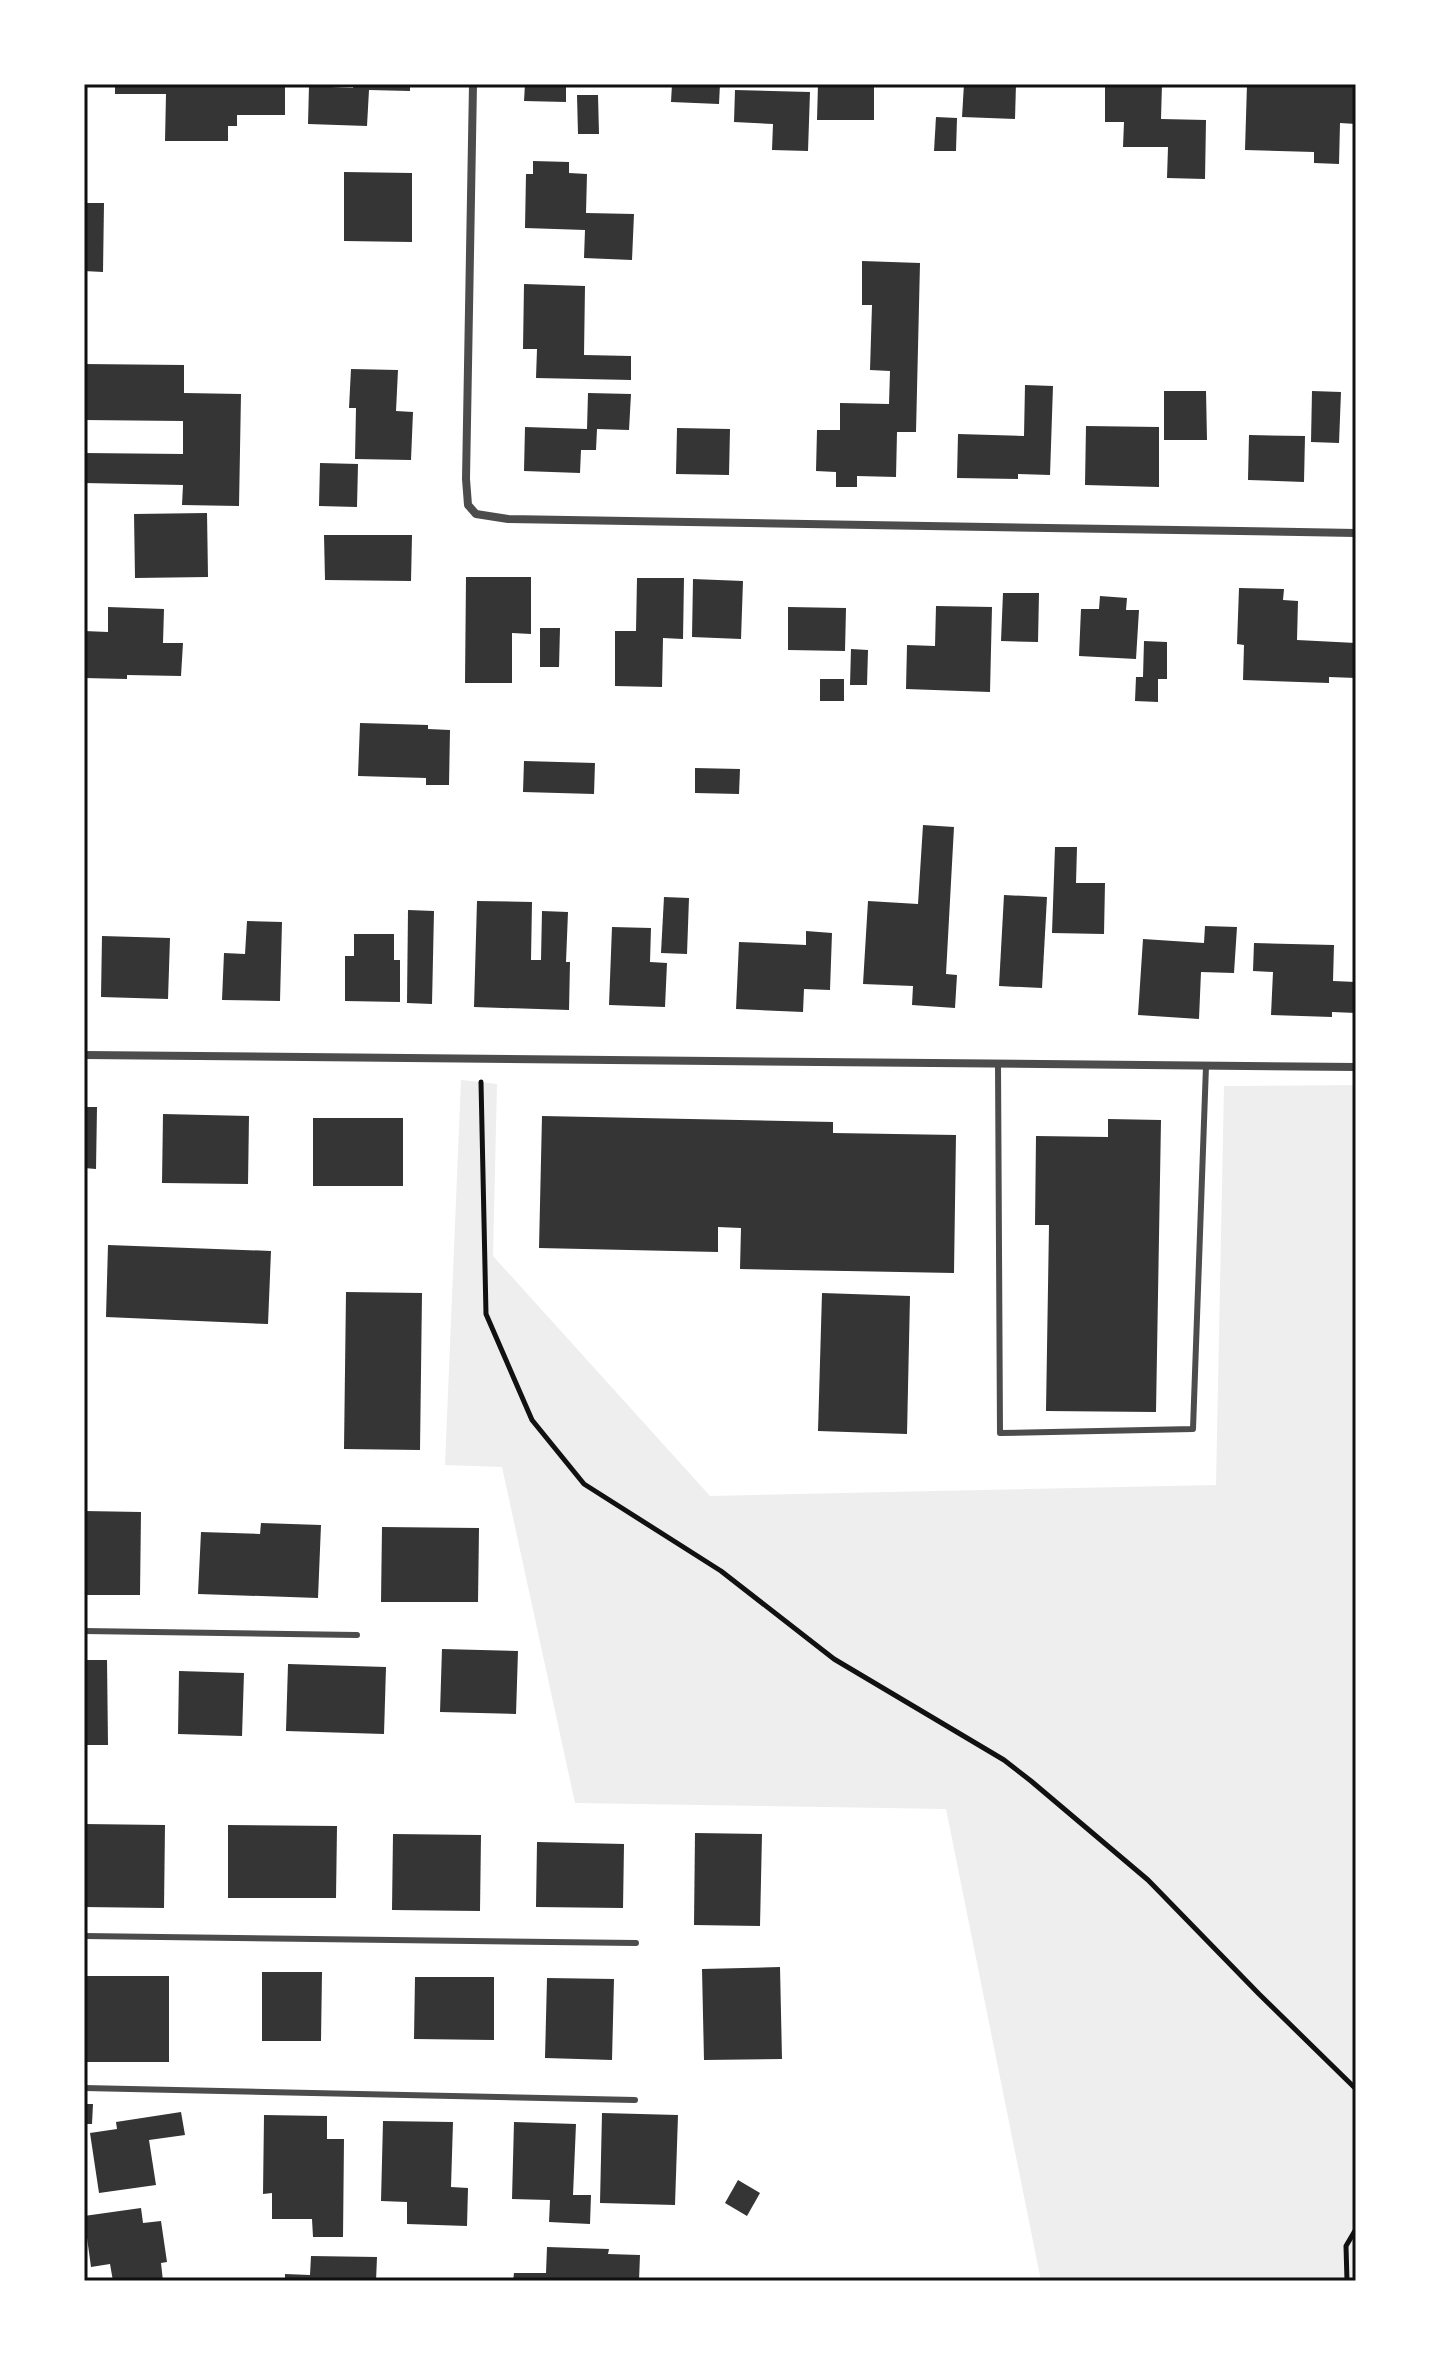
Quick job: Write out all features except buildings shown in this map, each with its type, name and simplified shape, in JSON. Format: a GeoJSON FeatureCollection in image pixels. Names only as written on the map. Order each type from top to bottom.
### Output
{"type":"FeatureCollection","features":[{"type":"Feature","properties":{"kind":"street"},"geometry":{"type":"LineString","coordinates":[[473,84],[466,479],[468,505],[476,514],[487,518],[524,520],[1356,533]]}},
{"type":"Feature","properties":{"kind":"street"},"geometry":{"type":"LineString","coordinates":[[84,1055],[1356,1067]]}},
{"type":"Feature","properties":{"kind":"lane"},"geometry":{"type":"LineString","coordinates":[[998,1064],[1000,1433],[1193,1429],[1206,1066]]}},
{"type":"Feature","properties":{"kind":"lane"},"geometry":{"type":"LineString","coordinates":[[84,1631],[357,1635]]}},
{"type":"Feature","properties":{"kind":"lane"},"geometry":{"type":"LineString","coordinates":[[84,1936],[636,1943]]}},
{"type":"Feature","properties":{"kind":"lane"},"geometry":{"type":"LineString","coordinates":[[84,2088],[635,2100]]}},
{"type":"Feature","properties":{"kind":"path"},"geometry":{"type":"LineString","coordinates":[[481,1059],[486,1314],[532,1420],[584,1484],[721,1571],[834,1659],[1004,1760],[1031,1781],[1148,1880],[1356,2089]]}},
{"type":"Feature","properties":{"kind":"path"},"geometry":{"type":"LineString","coordinates":[[1347,2281],[1346,2246],[1356,2229]]}},
{"type":"Feature","properties":{"kind":"shaded area"},"geometry":{"type":"Polygon","coordinates":[[[461,1080],[497,1084],[493,1256],[710,1496],[1216,1485],[1224,1086],[1356,1085],[1356,2281],[1041,2281],[946,1809],[575,1803],[502,1467],[445,1465],[461,1080]]]}}]}
